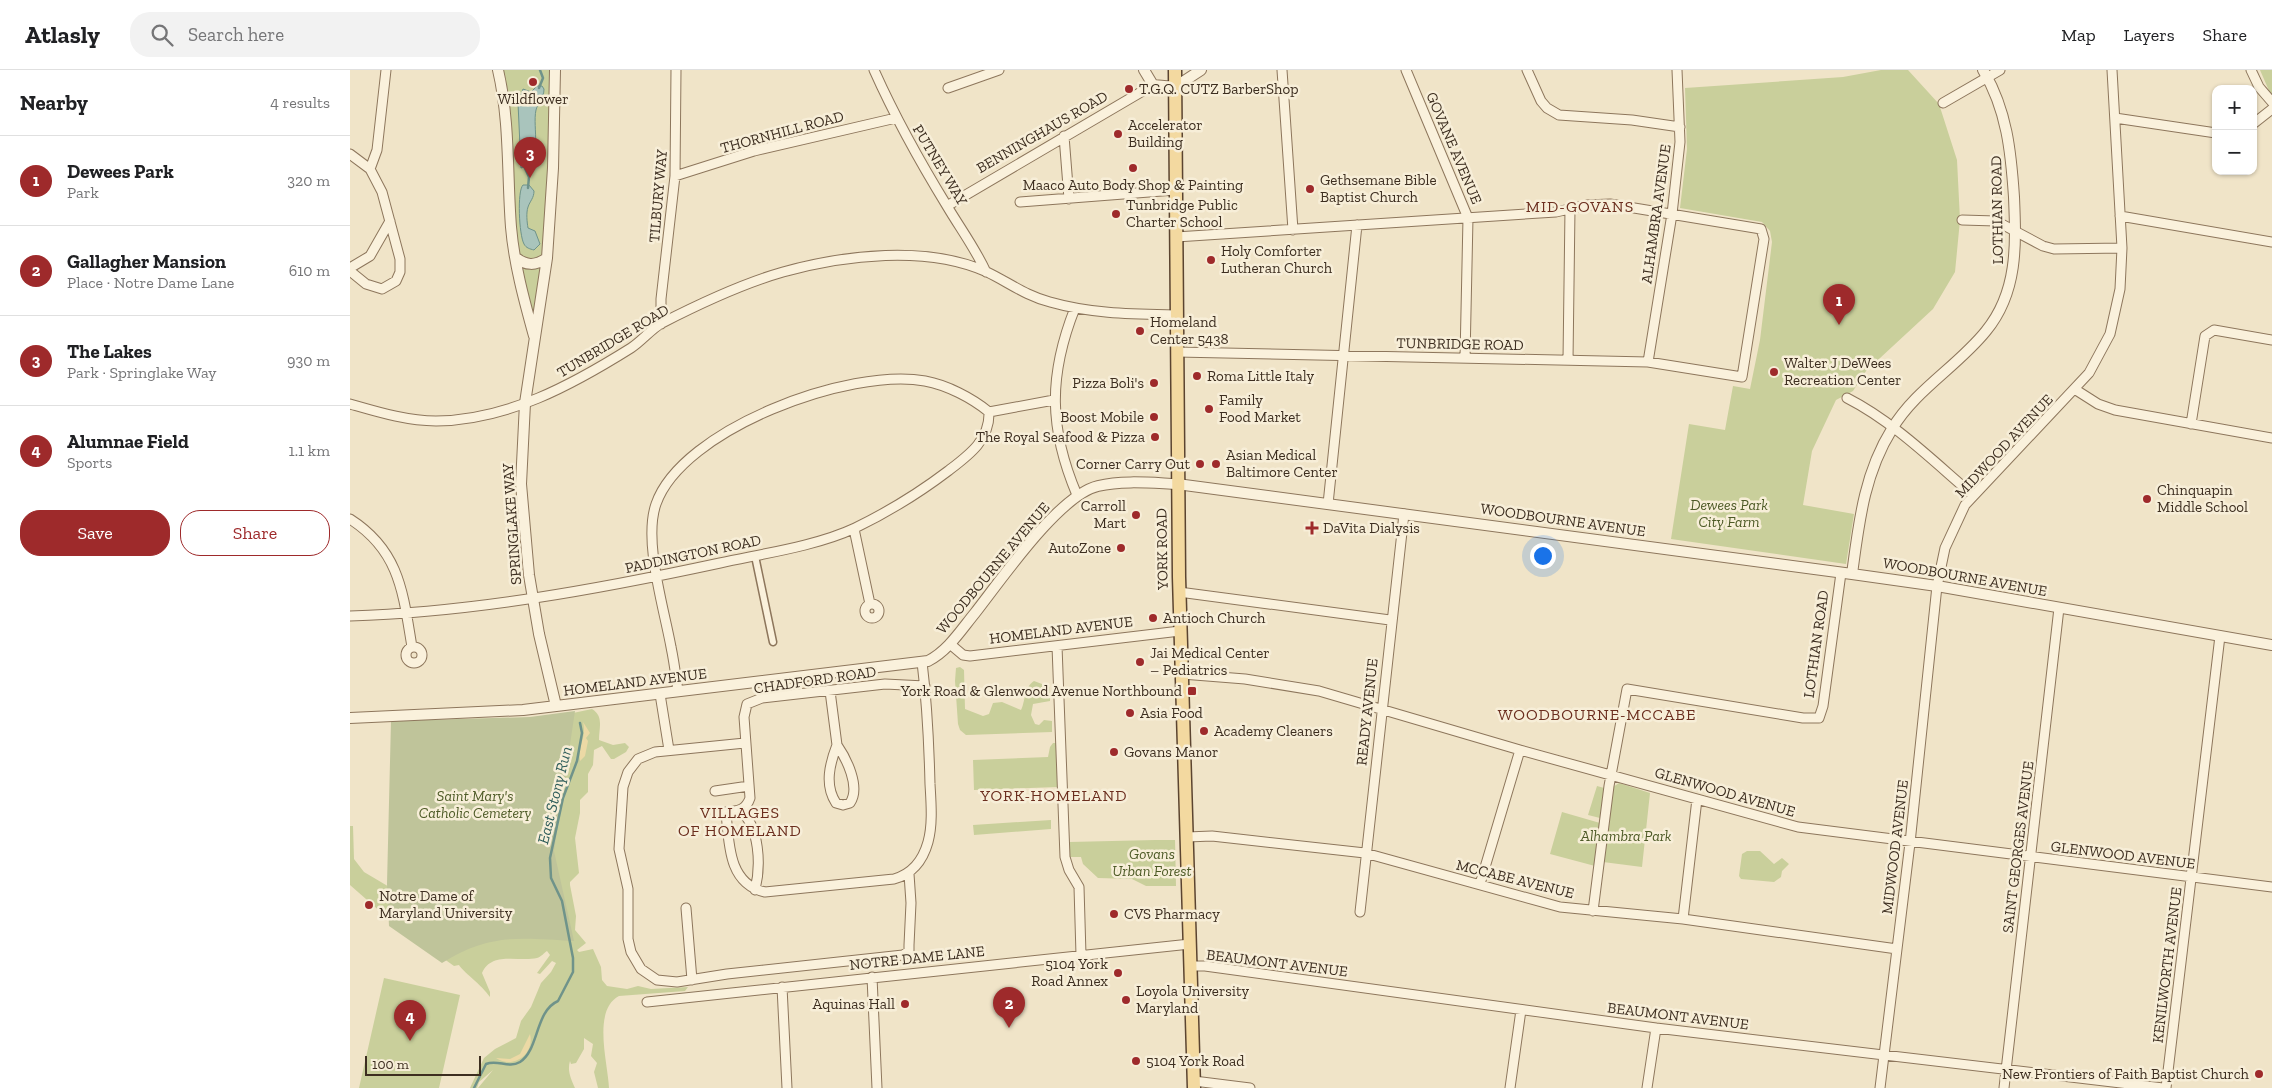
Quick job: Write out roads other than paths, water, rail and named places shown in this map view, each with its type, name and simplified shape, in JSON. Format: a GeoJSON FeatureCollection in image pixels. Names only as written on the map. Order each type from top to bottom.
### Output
{"type":"FeatureCollection","features":[{"type":"Feature","properties":{"kind":"main road","name":"YORK ROAD"},"geometry":{"type":"LineString","coordinates":[[1174,70],[1179,592],[1194,1084]]}},
{"type":"Feature","properties":{"kind":"street"},"geometry":{"type":"LineString","coordinates":[[370,169],[377,150],[386,70]]}},
{"type":"Feature","properties":{"kind":"street","name":"SPRINGLAKE WAY"},"geometry":{"type":"LineString","coordinates":[[498,70],[504,111],[511,228],[515,257],[534,337]]}},
{"type":"Feature","properties":{"kind":"street","name":"SPRINGLAKE WAY"},"geometry":{"type":"LineString","coordinates":[[555,70],[553,168],[547,258],[539,321],[534,337],[525,403],[522,484],[526,554],[556,706]]}},
{"type":"Feature","properties":{"kind":"street","name":"TILBURY WAY"},"geometry":{"type":"LineString","coordinates":[[661,324],[661,299],[675,176],[676,70]]}},
{"type":"Feature","properties":{"kind":"street","name":"PUTNEY WAY"},"geometry":{"type":"LineString","coordinates":[[874,70],[896,118],[947,206],[973,245],[986,272]]}},
{"type":"Feature","properties":{"kind":"street"},"geometry":{"type":"LineString","coordinates":[[948,88],[999,70]]}},
{"type":"Feature","properties":{"kind":"street"},"geometry":{"type":"LineString","coordinates":[[1144,70],[1153,85],[1175,87],[1201,70]]}},
{"type":"Feature","properties":{"kind":"street"},"geometry":{"type":"LineString","coordinates":[[1282,70],[1293,230]]}},
{"type":"Feature","properties":{"kind":"street","name":"GOVANE AVENUE"},"geometry":{"type":"LineString","coordinates":[[1406,70],[1468,218],[1465,358]]}},
{"type":"Feature","properties":{"kind":"street"},"geometry":{"type":"LineString","coordinates":[[1527,70],[1536,92],[1547,108],[1560,115],[1632,120],[1680,127]]}},
{"type":"Feature","properties":{"kind":"street","name":"ALHAMBRA AVENUE"},"geometry":{"type":"LineString","coordinates":[[1648,362],[1672,214],[1680,127],[1677,70]]}},
{"type":"Feature","properties":{"kind":"street"},"geometry":{"type":"LineString","coordinates":[[1942,103],[1985,74],[2000,70]]}},
{"type":"Feature","properties":{"kind":"street","name":"MIDWOOD AVENUE"},"geometry":{"type":"LineString","coordinates":[[1880,1088],[1910,843],[1937,586],[1950,534],[1973,495],[2076,390],[2103,350],[2114,323],[2120,290],[2122,248],[2112,70]]}},
{"type":"Feature","properties":{"kind":"street"},"geometry":{"type":"LineString","coordinates":[[2251,70],[2259,87],[2272,102]]}},
{"type":"Feature","properties":{"kind":"street","name":"LOTHIAN ROAD"},"geometry":{"type":"LineString","coordinates":[[1852,574],[1866,485],[1873,465],[1893,427],[1916,400],[1980,338],[1995,320],[2008,292],[2013,274],[2015,229],[2010,146],[2002,113],[1985,74]]}},
{"type":"Feature","properties":{"kind":"street","name":"BENNINGHAUS ROAD"},"geometry":{"type":"LineString","coordinates":[[947,206],[1153,85]]}},
{"type":"Feature","properties":{"kind":"street"},"geometry":{"type":"LineString","coordinates":[[2257,121],[2272,109]]}},
{"type":"Feature","properties":{"kind":"street","name":"THORNHILL ROAD"},"geometry":{"type":"LineString","coordinates":[[675,176],[762,149],[896,118]]}},
{"type":"Feature","properties":{"kind":"street"},"geometry":{"type":"LineString","coordinates":[[2115,118],[2212,132]]}},
{"type":"Feature","properties":{"kind":"street"},"geometry":{"type":"LineString","coordinates":[[1064,136],[1070,199]]}},
{"type":"Feature","properties":{"kind":"street"},"geometry":{"type":"LineString","coordinates":[[350,154],[370,169],[379,184],[390,221],[400,266],[396,281],[388,288],[378,289],[356,278],[350,270],[370,256],[390,221]]}},
{"type":"Feature","properties":{"kind":"street"},"geometry":{"type":"LineString","coordinates":[[1020,202],[1175,190]]}},
{"type":"Feature","properties":{"kind":"street"},"geometry":{"type":"LineString","coordinates":[[1176,237],[1468,218],[1570,209],[1600,203],[1672,214]]}},
{"type":"Feature","properties":{"kind":"street"},"geometry":{"type":"LineString","coordinates":[[1568,360],[1570,209]]}},
{"type":"Feature","properties":{"kind":"street","name":"TUNBRIDGE ROAD"},"geometry":{"type":"LineString","coordinates":[[1177,352],[1648,362],[1742,376],[1764,239],[1761,229],[1672,214]]}},
{"type":"Feature","properties":{"kind":"street"},"geometry":{"type":"LineString","coordinates":[[2120,216],[2272,242]]}},
{"type":"Feature","properties":{"kind":"street"},"geometry":{"type":"LineString","coordinates":[[1962,220],[1996,221],[2054,250],[2122,248]]}},
{"type":"Feature","properties":{"kind":"street"},"geometry":{"type":"LineString","coordinates":[[1328,504],[1358,225]]}},
{"type":"Feature","properties":{"kind":"street","name":"TUNBRIDGE ROAD"},"geometry":{"type":"LineString","coordinates":[[350,404],[399,417],[435,421],[475,418],[525,403],[556,391],[644,340],[661,324],[755,280],[842,259],[866,256],[913,256],[958,264],[986,272],[1035,298],[1075,308],[1110,314],[1176,315]]}},
{"type":"Feature","properties":{"kind":"street"},"geometry":{"type":"LineString","coordinates":[[515,257],[528,264],[539,263],[547,258]]}},
{"type":"Feature","properties":{"kind":"street"},"geometry":{"type":"LineString","coordinates":[[1075,308],[1061,348],[1054,400],[1060,448],[1077,495]]}},
{"type":"Feature","properties":{"kind":"street"},"geometry":{"type":"LineString","coordinates":[[2192,424],[2204,340],[2208,333],[2214,330],[2272,340]]}},
{"type":"Feature","properties":{"kind":"street"},"geometry":{"type":"LineString","coordinates":[[678,692],[657,576],[652,519],[662,489],[673,474],[690,457],[746,421],[801,398],[884,381],[923,380],[934,383],[972,401],[989,412],[1054,400]]}},
{"type":"Feature","properties":{"kind":"street"},"geometry":{"type":"LineString","coordinates":[[2076,390],[2098,404],[2115,410],[2272,438]]}},
{"type":"Feature","properties":{"kind":"street"},"geometry":{"type":"LineString","coordinates":[[1847,398],[1893,427],[1973,495]]}},
{"type":"Feature","properties":{"kind":"street","name":"PADDINGTON ROAD"},"geometry":{"type":"LineString","coordinates":[[350,616],[406,612],[533,597],[657,576],[755,556],[854,529],[906,501],[958,463],[987,432],[989,412]]}},
{"type":"Feature","properties":{"kind":"street","name":"WOODBOURNE AVENUE"},"geometry":{"type":"LineString","coordinates":[[922,662],[934,658],[950,644],[1031,542],[1077,495],[1097,486],[1113,484],[1177,484],[1852,574],[1937,586],[2272,644]]}},
{"type":"Feature","properties":{"kind":"street","name":"READY AVENUE"},"geometry":{"type":"LineString","coordinates":[[1360,912],[1390,620],[1404,514]]}},
{"type":"Feature","properties":{"kind":"street"},"geometry":{"type":"LineString","coordinates":[[350,519],[378,542],[395,569],[401,584],[412,647]]}},
{"type":"Feature","properties":{"kind":"street"},"geometry":{"type":"LineString","coordinates":[[854,529],[870,604]]}},
{"type":"Feature","properties":{"kind":"street"},"geometry":{"type":"LineString","coordinates":[[755,556],[774,642]]}},
{"type":"Feature","properties":{"kind":"street","name":"LOTHIAN ROAD"},"geometry":{"type":"LineString","coordinates":[[1612,775],[1627,689],[1803,718],[1819,718],[1823,706],[1841,573]]}},
{"type":"Feature","properties":{"kind":"street"},"geometry":{"type":"LineString","coordinates":[[1179,592],[1390,620]]}},
{"type":"Feature","properties":{"kind":"street","name":"SAINT GEORGES AVENUE"},"geometry":{"type":"LineString","coordinates":[[2004,1088],[2059,608]]}},
{"type":"Feature","properties":{"kind":"street","name":"HOMELAND AVENUE"},"geometry":{"type":"LineString","coordinates":[[950,644],[962,655],[970,656],[1180,631]]}},
{"type":"Feature","properties":{"kind":"street","name":"KENILWORTH AVENUE"},"geometry":{"type":"LineString","coordinates":[[2165,1088],[2220,636]]}},
{"type":"Feature","properties":{"kind":"street"},"geometry":{"type":"LineString","coordinates":[[1057,646],[1065,858],[1067,866],[1079,887],[1081,955]]}},
{"type":"Feature","properties":{"kind":"street"},"geometry":{"type":"LineString","coordinates":[[909,874],[894,878],[786,890],[764,892],[755,890],[739,877],[730,851],[726,812],[740,810],[749,801],[745,743],[669,750],[646,755],[632,765],[623,786],[619,849],[628,889],[628,939],[636,961],[645,973],[657,980],[665,982],[692,980],[727,974],[903,955],[909,951],[911,903],[909,874],[923,854],[930,834],[931,798],[922,662]]}},
{"type":"Feature","properties":{"kind":"street","name":"HOMELAND AVENUE"},"geometry":{"type":"LineString","coordinates":[[350,718],[556,706],[922,662]]}},
{"type":"Feature","properties":{"kind":"street","name":"GLENWOOD AVENUE"},"geometry":{"type":"LineString","coordinates":[[1182,674],[1223,676],[1293,686],[1355,701],[1382,711],[1798,827],[1910,843],[2272,887]]}},
{"type":"Feature","properties":{"kind":"street","name":"CHADFORD ROAD"},"geometry":{"type":"LineString","coordinates":[[745,743],[744,713],[750,702],[762,698],[890,684],[910,687],[925,686]]}},
{"type":"Feature","properties":{"kind":"street"},"geometry":{"type":"LineString","coordinates":[[830,691],[837,745],[850,773],[854,793],[850,802],[843,805],[836,803],[829,785],[829,774],[837,745]]}},
{"type":"Feature","properties":{"kind":"street"},"geometry":{"type":"LineString","coordinates":[[660,694],[669,750]]}},
{"type":"Feature","properties":{"kind":"street"},"geometry":{"type":"LineString","coordinates":[[1480,884],[1520,750]]}},
{"type":"Feature","properties":{"kind":"street"},"geometry":{"type":"LineString","coordinates":[[1593,911],[1612,775]]}},
{"type":"Feature","properties":{"kind":"street"},"geometry":{"type":"LineString","coordinates":[[715,790],[749,786]]}},
{"type":"Feature","properties":{"kind":"street"},"geometry":{"type":"LineString","coordinates":[[1683,919],[1697,798]]}},
{"type":"Feature","properties":{"kind":"street"},"geometry":{"type":"LineString","coordinates":[[740,810],[748,818],[754,833],[758,867],[755,890]]}},
{"type":"Feature","properties":{"kind":"street","name":"MCCABE AVENUE"},"geometry":{"type":"LineString","coordinates":[[1187,837],[1212,836],[1365,853],[1560,907],[1683,919],[1897,949]]}},
{"type":"Feature","properties":{"kind":"street"},"geometry":{"type":"LineString","coordinates":[[686,908],[692,980]]}},
{"type":"Feature","properties":{"kind":"street","name":"NOTRE DAME LANE"},"geometry":{"type":"LineString","coordinates":[[647,1002],[1190,944]]}},
{"type":"Feature","properties":{"kind":"street","name":"BEAUMONT AVENUE"},"geometry":{"type":"LineString","coordinates":[[1190,966],[1205,966],[1656,1028],[2006,1071],[2165,1088]]}},
{"type":"Feature","properties":{"kind":"street"},"geometry":{"type":"LineString","coordinates":[[872,977],[877,1088]]}},
{"type":"Feature","properties":{"kind":"street"},"geometry":{"type":"LineString","coordinates":[[782,987],[787,1088]]}},
{"type":"Feature","properties":{"kind":"street"},"geometry":{"type":"LineString","coordinates":[[1510,1088],[1521,1010]]}},
{"type":"Feature","properties":{"kind":"street"},"geometry":{"type":"LineString","coordinates":[[1647,1088],[1656,1028]]}},
{"type":"Feature","properties":{"kind":"street"},"geometry":{"type":"LineString","coordinates":[[1194,1084],[1250,1088]]}},
{"type":"Feature","properties":{"kind":"water"},"geometry":{"type":"Polygon","coordinates":[[[537,86],[542,86],[544,89],[536,110],[535,151],[528,164],[521,168],[518,103],[523,89],[531,92],[537,86]]]}},
{"type":"Feature","properties":{"kind":"water"},"geometry":{"type":"Polygon","coordinates":[[[523,185],[529,185],[534,191],[527,215],[528,228],[535,231],[540,244],[534,250],[528,248],[522,239],[519,204],[523,185]]]}},
{"type":"Feature","properties":{"kind":"waterway"},"geometry":{"type":"LineString","coordinates":[[539,88],[543,78],[540,70]]}},
{"type":"Feature","properties":{"kind":"waterway"},"geometry":{"type":"LineString","coordinates":[[524,166],[529,177],[528,188]]}},
{"type":"Feature","properties":{"kind":"waterway","name":"East Stony Run"},"geometry":{"type":"LineString","coordinates":[[474,1088],[486,1064],[511,1065],[520,1062],[526,1056],[531,1049],[545,1013],[558,1001],[573,972],[573,958],[562,901],[551,878],[550,858],[563,798],[577,761],[582,733],[580,723]]}},
{"type":"Feature","properties":{"kind":"place","name":"Wildflower"},"geometry":{"type":"Point","coordinates":[533,82]}},
{"type":"Feature","properties":{"kind":"place","name":"T.G.Q. CUTZ BarberShop"},"geometry":{"type":"Point","coordinates":[1129,89]}},
{"type":"Feature","properties":{"kind":"place","name":"Accelerator Building"},"geometry":{"type":"Point","coordinates":[1118,134]}},
{"type":"Feature","properties":{"kind":"place","name":"Maaco Auto Body Shop & Painting"},"geometry":{"type":"Point","coordinates":[1133,168]}},
{"type":"Feature","properties":{"kind":"place","name":"The Lakes"},"geometry":{"type":"Point","coordinates":[530,178]}},
{"type":"Feature","properties":{"kind":"place","name":"Gethsemane Bible Baptist Church"},"geometry":{"type":"Point","coordinates":[1310,189]}},
{"type":"Feature","properties":{"kind":"place","name":"Tunbridge Public Charter School"},"geometry":{"type":"Point","coordinates":[1116,214]}},
{"type":"Feature","properties":{"kind":"place","name":"Holy Comforter Lutheran Church"},"geometry":{"type":"Point","coordinates":[1211,260]}},
{"type":"Feature","properties":{"kind":"place","name":"Dewees Park"},"geometry":{"type":"Point","coordinates":[1839,325]}},
{"type":"Feature","properties":{"kind":"place","name":"Homeland Center 5438"},"geometry":{"type":"Point","coordinates":[1140,331]}},
{"type":"Feature","properties":{"kind":"place","name":"Walter J DeWees Recreation Center"},"geometry":{"type":"Point","coordinates":[1774,372]}},
{"type":"Feature","properties":{"kind":"place","name":"Roma Little Italy"},"geometry":{"type":"Point","coordinates":[1197,376]}},
{"type":"Feature","properties":{"kind":"place","name":"Pizza Boli's"},"geometry":{"type":"Point","coordinates":[1154,383]}},
{"type":"Feature","properties":{"kind":"place","name":"Family Food Market"},"geometry":{"type":"Point","coordinates":[1209,409]}},
{"type":"Feature","properties":{"kind":"place","name":"Boost Mobile"},"geometry":{"type":"Point","coordinates":[1154,417]}},
{"type":"Feature","properties":{"kind":"place","name":"The Royal Seafood & Pizza"},"geometry":{"type":"Point","coordinates":[1155,437]}},
{"type":"Feature","properties":{"kind":"place","name":"Corner Carry Out"},"geometry":{"type":"Point","coordinates":[1200,464]}},
{"type":"Feature","properties":{"kind":"place","name":"Asian Medical Baltimore Center"},"geometry":{"type":"Point","coordinates":[1216,464]}},
{"type":"Feature","properties":{"kind":"place","name":"Chinquapin Middle School"},"geometry":{"type":"Point","coordinates":[2147,499]}},
{"type":"Feature","properties":{"kind":"place","name":"Carroll Mart"},"geometry":{"type":"Point","coordinates":[1136,515]}},
{"type":"Feature","properties":{"kind":"place","name":"DaVita Dialysis"},"geometry":{"type":"Point","coordinates":[1312,528]}},
{"type":"Feature","properties":{"kind":"place","name":"AutoZone"},"geometry":{"type":"Point","coordinates":[1121,548]}},
{"type":"Feature","properties":{"kind":"place","name":"Antioch Church"},"geometry":{"type":"Point","coordinates":[1153,618]}},
{"type":"Feature","properties":{"kind":"place","name":"Jai Medical Center – Pediatrics"},"geometry":{"type":"Point","coordinates":[1140,662]}},
{"type":"Feature","properties":{"kind":"place","name":"York Road & Glenwood Avenue Northbound"},"geometry":{"type":"Point","coordinates":[1192,691]}},
{"type":"Feature","properties":{"kind":"place","name":"Asia Food"},"geometry":{"type":"Point","coordinates":[1130,713]}},
{"type":"Feature","properties":{"kind":"place","name":"Academy Cleaners"},"geometry":{"type":"Point","coordinates":[1204,731]}},
{"type":"Feature","properties":{"kind":"place","name":"Govans Manor"},"geometry":{"type":"Point","coordinates":[1114,752]}},
{"type":"Feature","properties":{"kind":"place","name":"Notre Dame of Maryland University"},"geometry":{"type":"Point","coordinates":[369,905]}},
{"type":"Feature","properties":{"kind":"place","name":"CVS Pharmacy"},"geometry":{"type":"Point","coordinates":[1114,914]}},
{"type":"Feature","properties":{"kind":"place","name":"5104 York Road Annex"},"geometry":{"type":"Point","coordinates":[1118,973]}},
{"type":"Feature","properties":{"kind":"place","name":"Loyola University Maryland"},"geometry":{"type":"Point","coordinates":[1126,1000]}},
{"type":"Feature","properties":{"kind":"place","name":"Aquinas Hall"},"geometry":{"type":"Point","coordinates":[905,1004]}},
{"type":"Feature","properties":{"kind":"place","name":"Gallagher Mansion"},"geometry":{"type":"Point","coordinates":[1009,1028]}},
{"type":"Feature","properties":{"kind":"place","name":"Alumnae Field"},"geometry":{"type":"Point","coordinates":[410,1041]}},
{"type":"Feature","properties":{"kind":"place","name":"5104 York Road"},"geometry":{"type":"Point","coordinates":[1136,1061]}},
{"type":"Feature","properties":{"kind":"place","name":"New Frontiers of Faith Baptist Church"},"geometry":{"type":"Point","coordinates":[2259,1074]}},
{"type":"Feature","properties":{"kind":"district","name":"MID-GOVANS"},"geometry":{"type":"Point","coordinates":[1580,206]}},
{"type":"Feature","properties":{"kind":"district","name":"WOODBOURNE-MCCABE"},"geometry":{"type":"Point","coordinates":[1597,714]}},
{"type":"Feature","properties":{"kind":"district","name":"YORK-HOMELAND"},"geometry":{"type":"Point","coordinates":[1054,795]}},
{"type":"Feature","properties":{"kind":"district","name":"VILLAGES OF HOMELAND"},"geometry":{"type":"Point","coordinates":[740,821]}},
{"type":"Feature","properties":{"kind":"park label","name":"Dewees Park City Farm"},"geometry":{"type":"Point","coordinates":[1729,514]}},
{"type":"Feature","properties":{"kind":"park label","name":"Saint Mary's Catholic Cemetery"},"geometry":{"type":"Point","coordinates":[475,804]}},
{"type":"Feature","properties":{"kind":"park label","name":"Alhambra Park"},"geometry":{"type":"Point","coordinates":[1626,836]}},
{"type":"Feature","properties":{"kind":"park label","name":"Govans Urban Forest"},"geometry":{"type":"Point","coordinates":[1152,862]}}]}
